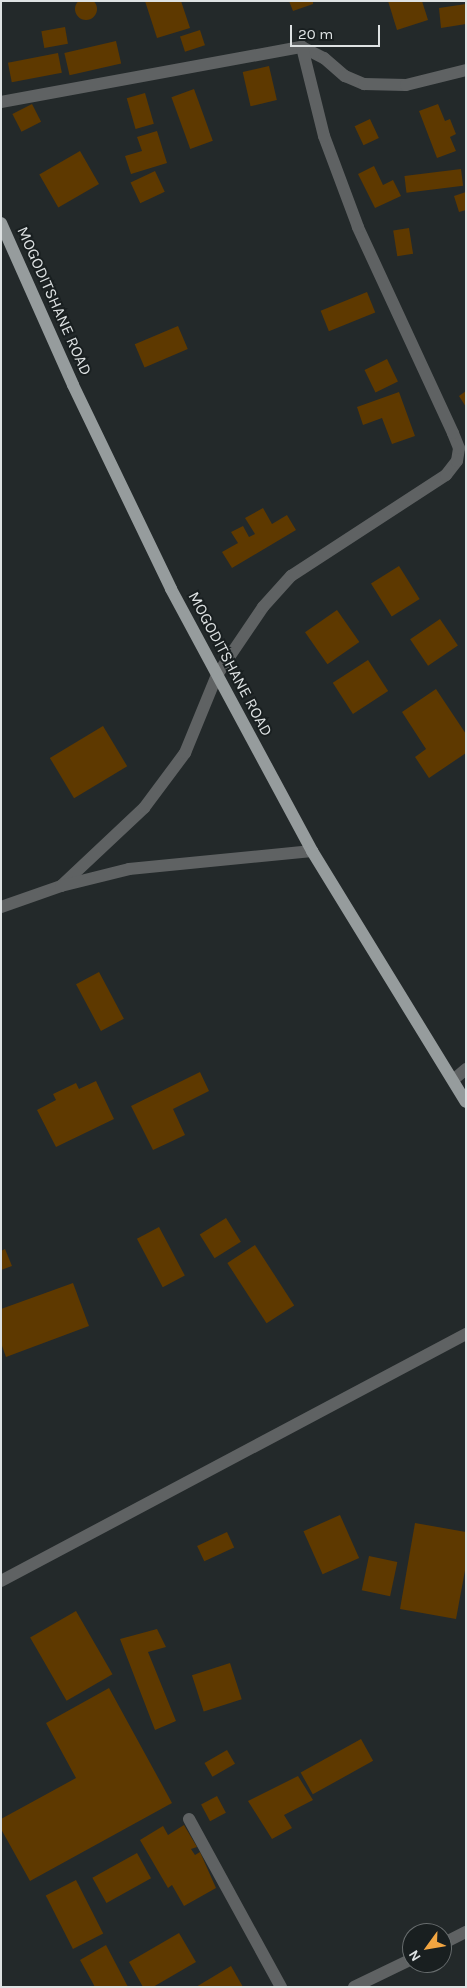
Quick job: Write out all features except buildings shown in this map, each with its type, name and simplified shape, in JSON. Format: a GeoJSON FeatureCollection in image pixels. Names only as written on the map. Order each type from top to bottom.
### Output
{"type":"FeatureCollection","features":[{"type":"Feature","properties":{"kind":"main road","name":"MOGODITSHANE ROAD"},"geometry":{"type":"LineString","coordinates":[[1,223],[119,482],[217,675],[312,852],[466,1102]]}},
{"type":"Feature","properties":{"kind":"street"},"geometry":{"type":"LineString","coordinates":[[61,886],[144,808],[185,753],[217,675],[263,607],[291,576],[446,475],[457,461],[458,448],[453,433],[358,227],[324,136],[302,47]]}},
{"type":"Feature","properties":{"kind":"street"},"geometry":{"type":"LineString","coordinates":[[1,102],[302,47],[324,58],[345,76],[364,84],[406,85],[466,70]]}},
{"type":"Feature","properties":{"kind":"street"},"geometry":{"type":"LineString","coordinates":[[1,907],[61,886],[128,869],[312,852]]}},
{"type":"Feature","properties":{"kind":"street"},"geometry":{"type":"LineString","coordinates":[[452,1080],[466,1069]]}},
{"type":"Feature","properties":{"kind":"street"},"geometry":{"type":"LineString","coordinates":[[1,1581],[466,1334]]}},
{"type":"Feature","properties":{"kind":"street"},"geometry":{"type":"LineString","coordinates":[[189,1819],[281,1987]]}},
{"type":"Feature","properties":{"kind":"street"},"geometry":{"type":"LineString","coordinates":[[452,1939],[466,1932]]}},
{"type":"Feature","properties":{"kind":"street"},"geometry":{"type":"LineString","coordinates":[[354,1987],[402,1964]]}}]}
